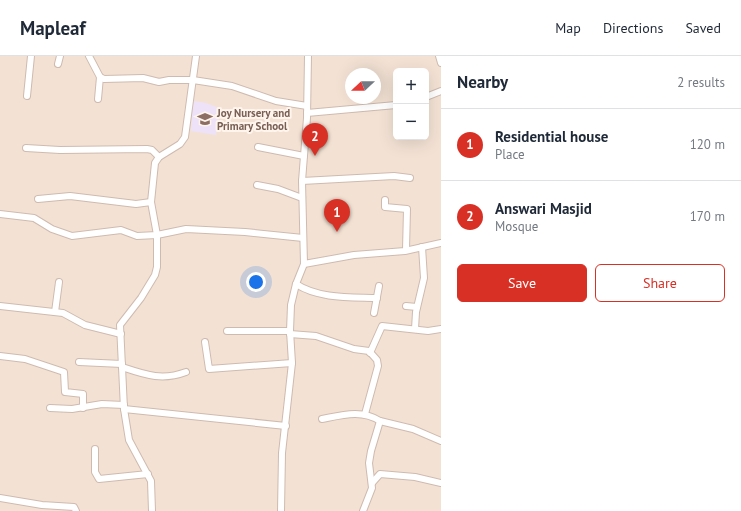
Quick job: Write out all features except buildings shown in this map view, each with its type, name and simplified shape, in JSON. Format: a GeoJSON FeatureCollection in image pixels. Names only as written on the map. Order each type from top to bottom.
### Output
{"type":"FeatureCollection","features":[{"type":"Feature","properties":{"kind":"street"},"geometry":{"type":"LineString","coordinates":[[28,96],[31,56]]}},
{"type":"Feature","properties":{"kind":"street"},"geometry":{"type":"LineString","coordinates":[[58,64],[60,56]]}},
{"type":"Feature","properties":{"kind":"street"},"geometry":{"type":"LineString","coordinates":[[90,56],[100,77],[98,99]]}},
{"type":"Feature","properties":{"kind":"street"},"geometry":{"type":"LineString","coordinates":[[152,511],[151,480],[129,440],[124,407],[120,325],[141,298],[155,275],[158,258],[157,235],[151,202],[155,163],[159,157],[180,144],[185,137],[196,56]]}},
{"type":"Feature","properties":{"kind":"street"},"geometry":{"type":"LineString","coordinates":[[281,511],[282,453],[292,363],[290,332],[291,305],[296,284],[304,264],[302,181],[307,113],[308,56]]}},
{"type":"Feature","properties":{"kind":"street"},"geometry":{"type":"LineString","coordinates":[[438,56],[441,64]]}},
{"type":"Feature","properties":{"kind":"street"},"geometry":{"type":"LineString","coordinates":[[100,77],[116,79],[143,78],[159,82],[169,80],[193,80],[232,86],[276,100],[307,106]]}},
{"type":"Feature","properties":{"kind":"street"},"geometry":{"type":"LineString","coordinates":[[429,96],[441,90]]}},
{"type":"Feature","properties":{"kind":"street"},"geometry":{"type":"LineString","coordinates":[[307,113],[393,104]]}},
{"type":"Feature","properties":{"kind":"street"},"geometry":{"type":"LineString","coordinates":[[258,147],[304,156]]}},
{"type":"Feature","properties":{"kind":"street"},"geometry":{"type":"LineString","coordinates":[[26,148],[60,150],[147,149],[152,150],[159,157]]}},
{"type":"Feature","properties":{"kind":"street"},"geometry":{"type":"LineString","coordinates":[[302,181],[394,176],[410,178]]}},
{"type":"Feature","properties":{"kind":"street"},"geometry":{"type":"LineString","coordinates":[[257,185],[278,189],[302,198]]}},
{"type":"Feature","properties":{"kind":"street"},"geometry":{"type":"LineString","coordinates":[[38,199],[64,196],[136,204],[151,202]]}},
{"type":"Feature","properties":{"kind":"street"},"geometry":{"type":"LineString","coordinates":[[385,200],[385,207],[407,209],[406,250]]}},
{"type":"Feature","properties":{"kind":"street"},"geometry":{"type":"LineString","coordinates":[[0,214],[34,218],[52,229],[72,236],[120,230],[137,236],[157,235],[186,229],[245,232],[303,238]]}},
{"type":"Feature","properties":{"kind":"street"},"geometry":{"type":"LineString","coordinates":[[304,264],[354,255],[406,250],[441,243]]}},
{"type":"Feature","properties":{"kind":"street"},"geometry":{"type":"LineString","coordinates":[[415,330],[417,307],[424,278],[422,247]]}},
{"type":"Feature","properties":{"kind":"street"},"geometry":{"type":"LineString","coordinates":[[55,312],[59,282]]}},
{"type":"Feature","properties":{"kind":"street"},"geometry":{"type":"LineString","coordinates":[[296,284],[305,290],[340,297],[377,298]]}},
{"type":"Feature","properties":{"kind":"street"},"geometry":{"type":"LineString","coordinates":[[374,313],[379,286]]}},
{"type":"Feature","properties":{"kind":"street"},"geometry":{"type":"LineString","coordinates":[[0,306],[55,312],[73,318],[85,325],[121,334]]}},
{"type":"Feature","properties":{"kind":"street"},"geometry":{"type":"LineString","coordinates":[[406,306],[417,307]]}},
{"type":"Feature","properties":{"kind":"street"},"geometry":{"type":"LineString","coordinates":[[370,353],[382,326],[415,330],[441,329]]}},
{"type":"Feature","properties":{"kind":"street"},"geometry":{"type":"LineString","coordinates":[[227,331],[290,332],[316,336],[370,353],[377,360],[378,366],[365,414]]}},
{"type":"Feature","properties":{"kind":"street"},"geometry":{"type":"LineString","coordinates":[[205,342],[209,370],[292,363]]}},
{"type":"Feature","properties":{"kind":"street"},"geometry":{"type":"LineString","coordinates":[[0,356],[25,359],[64,372],[65,392],[83,394],[83,408]]}},
{"type":"Feature","properties":{"kind":"street"},"geometry":{"type":"LineString","coordinates":[[79,362],[122,366],[153,377],[177,375],[186,372]]}},
{"type":"Feature","properties":{"kind":"street"},"geometry":{"type":"LineString","coordinates":[[50,408],[83,408],[102,404],[286,426]]}},
{"type":"Feature","properties":{"kind":"street"},"geometry":{"type":"LineString","coordinates":[[322,419],[347,414],[365,414],[380,421],[413,429],[441,441]]}},
{"type":"Feature","properties":{"kind":"street"},"geometry":{"type":"LineString","coordinates":[[363,511],[372,488],[369,463],[380,421]]}},
{"type":"Feature","properties":{"kind":"street"},"geometry":{"type":"LineString","coordinates":[[96,449],[95,472],[99,479],[148,474]]}},
{"type":"Feature","properties":{"kind":"street"},"geometry":{"type":"LineString","coordinates":[[372,483],[377,475],[380,474],[415,477],[441,483]]}},
{"type":"Feature","properties":{"kind":"street"},"geometry":{"type":"LineString","coordinates":[[0,498],[42,505],[74,506],[76,511]]}},
{"type":"Feature","properties":{"kind":"shaded area"},"geometry":{"type":"Polygon","coordinates":[[[0,56],[441,56],[441,511],[0,511],[0,56]]]}},
{"type":"Feature","properties":{"kind":"shaded area","name":"Joy Nursery and Primary School"},"geometry":{"type":"Polygon","coordinates":[[[193,101],[206,103],[221,109],[216,135],[191,131],[193,101]]]}},
{"type":"Feature","properties":{"kind":"place","name":"Joy Nursery and Primary School"},"geometry":{"type":"Point","coordinates":[205,119]}},
{"type":"Feature","properties":{"kind":"place","name":"Answari Masjid"},"geometry":{"type":"Point","coordinates":[315,156]}},
{"type":"Feature","properties":{"kind":"place","name":"Residential house"},"geometry":{"type":"Point","coordinates":[337,232]}}]}
